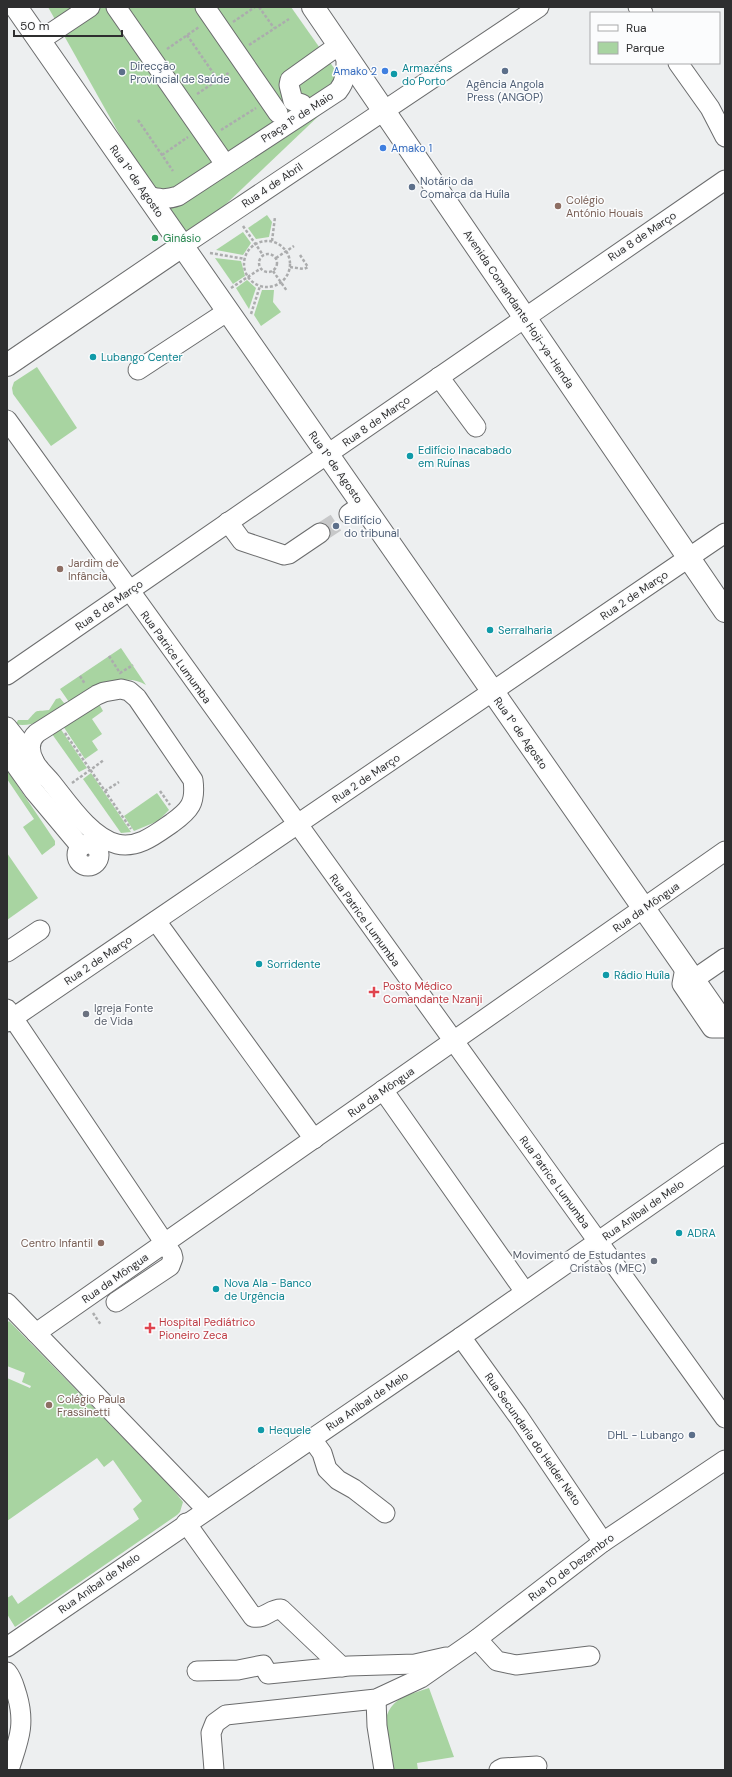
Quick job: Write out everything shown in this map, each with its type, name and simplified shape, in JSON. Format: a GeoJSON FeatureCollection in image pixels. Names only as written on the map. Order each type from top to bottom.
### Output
{"type":"FeatureCollection","features":[{"type":"Feature","properties":{"kind":"main road","name":"Rua 1º de Agosto"},"geometry":{"type":"LineString","coordinates":[[16,7],[327,454],[356,509],[492,692],[725,1025]]}},
{"type":"Feature","properties":{"kind":"main road","name":"Avenida Comandante Hoji-ya-Henda"},"geometry":{"type":"LineString","coordinates":[[313,7],[725,611]]}},
{"type":"Feature","properties":{"kind":"main road","name":"Rua 4 de Abril"},"geometry":{"type":"LineString","coordinates":[[7,365],[182,246]]}},
{"type":"Feature","properties":{"kind":"street"},"geometry":{"type":"LineString","coordinates":[[39,41],[90,7]]}},
{"type":"Feature","properties":{"kind":"street"},"geometry":{"type":"LineString","coordinates":[[116,7],[225,164]]}},
{"type":"Feature","properties":{"kind":"street","name":"Rua 4 de Abril"},"geometry":{"type":"LineString","coordinates":[[182,246],[539,7]]}},
{"type":"Feature","properties":{"kind":"street"},"geometry":{"type":"LineString","coordinates":[[213,18],[281,122],[287,114],[332,83],[342,50]]}},
{"type":"Feature","properties":{"kind":"street"},"geometry":{"type":"LineString","coordinates":[[302,104],[293,101],[289,85],[290,80],[342,50]]}},
{"type":"Feature","properties":{"kind":"street","name":"Praça 1º de Maio"},"geometry":{"type":"LineString","coordinates":[[148,196],[160,199],[168,199],[178,196],[225,164],[275,114],[338,91],[344,84],[346,76],[342,50]]}},
{"type":"Feature","properties":{"kind":"street"},"geometry":{"type":"LineString","coordinates":[[679,64],[710,108],[725,137]]}},
{"type":"Feature","properties":{"kind":"street","name":"Rua 8 de Março"},"geometry":{"type":"LineString","coordinates":[[7,675],[725,180]]}},
{"type":"Feature","properties":{"kind":"street"},"geometry":{"type":"LineString","coordinates":[[138,370],[228,311]]}},
{"type":"Feature","properties":{"kind":"street"},"geometry":{"type":"LineString","coordinates":[[439,376],[476,427]]}},
{"type":"Feature","properties":{"kind":"street","name":"Rua Patrice Lumumba"},"geometry":{"type":"LineString","coordinates":[[7,420],[453,1042],[725,1418]]}},
{"type":"Feature","properties":{"kind":"street"},"geometry":{"type":"LineString","coordinates":[[228,522],[242,541],[284,555],[289,554],[320,533]]}},
{"type":"Feature","properties":{"kind":"street","name":"Rua 2 de Março"},"geometry":{"type":"LineString","coordinates":[[9,1016],[156,921],[725,533]]}},
{"type":"Feature","properties":{"kind":"street"},"geometry":{"type":"LineString","coordinates":[[7,727],[34,761],[59,792],[81,820],[104,839],[118,844],[140,842],[157,834],[185,814],[192,804],[195,792],[193,780],[141,704],[129,691],[121,689],[112,690],[97,696],[56,721],[32,738],[30,747],[34,761]]}},
{"type":"Feature","properties":{"kind":"street"},"geometry":{"type":"LineString","coordinates":[[7,753],[34,791],[81,847]]}},
{"type":"Feature","properties":{"kind":"street","name":"Rua da Môngua"},"geometry":{"type":"LineString","coordinates":[[36,1333],[725,851]]}},
{"type":"Feature","properties":{"kind":"street"},"geometry":{"type":"LineString","coordinates":[[156,921],[314,1139]]}},
{"type":"Feature","properties":{"kind":"street"},"geometry":{"type":"LineString","coordinates":[[7,952],[40,930]]}},
{"type":"Feature","properties":{"kind":"street"},"geometry":{"type":"LineString","coordinates":[[725,958],[689,974],[682,984],[712,1028],[725,1028]]}},
{"type":"Feature","properties":{"kind":"street"},"geometry":{"type":"LineString","coordinates":[[9,1016],[172,1254],[173,1258],[170,1266],[116,1302]]}},
{"type":"Feature","properties":{"kind":"street"},"geometry":{"type":"LineString","coordinates":[[383,1090],[525,1292]]}},
{"type":"Feature","properties":{"kind":"street","name":"Rua Aníbal de Melo"},"geometry":{"type":"LineString","coordinates":[[7,1647],[461,1337],[725,1153]]}},
{"type":"Feature","properties":{"kind":"street"},"geometry":{"type":"LineString","coordinates":[[7,1303],[206,1510]]}},
{"type":"Feature","properties":{"kind":"street","name":"Rua Secundaria do Helder Neto"},"geometry":{"type":"LineString","coordinates":[[461,1337],[518,1416],[603,1542]]}},
{"type":"Feature","properties":{"kind":"street"},"geometry":{"type":"LineString","coordinates":[[312,1439],[322,1453],[327,1469],[338,1480],[354,1488],[385,1513]]}},
{"type":"Feature","properties":{"kind":"street","name":"Rua 10 de Dezembro"},"geometry":{"type":"LineString","coordinates":[[214,1770],[211,1733],[215,1723],[226,1715],[376,1699],[421,1678],[477,1640],[603,1542],[725,1460]]}},
{"type":"Feature","properties":{"kind":"street"},"geometry":{"type":"LineString","coordinates":[[186,1524],[253,1617],[263,1617],[273,1609],[281,1609],[342,1666]]}},
{"type":"Feature","properties":{"kind":"street"},"geometry":{"type":"LineString","coordinates":[[477,1640],[498,1661],[516,1665],[590,1656]]}},
{"type":"Feature","properties":{"kind":"street"},"geometry":{"type":"LineString","coordinates":[[197,1671],[238,1670],[263,1665],[268,1674],[342,1666],[415,1664],[455,1656]]}},
{"type":"Feature","properties":{"kind":"street"},"geometry":{"type":"LineString","coordinates":[[7,1672],[13,1679],[21,1710],[21,1732],[9,1770]]}},
{"type":"Feature","properties":{"kind":"street"},"geometry":{"type":"LineString","coordinates":[[376,1699],[377,1726],[384,1770]]}},
{"type":"Feature","properties":{"kind":"street"},"geometry":{"type":"LineString","coordinates":[[499,1770],[503,1768],[537,1766]]}},
{"type":"Feature","properties":{"kind":"path"},"geometry":{"type":"LineString","coordinates":[[167,49],[213,18],[255,7]]}},
{"type":"Feature","properties":{"kind":"path"},"geometry":{"type":"LineString","coordinates":[[259,7],[274,28]]}},
{"type":"Feature","properties":{"kind":"path"},"geometry":{"type":"LineString","coordinates":[[197,94],[218,80],[274,28],[289,19]]}},
{"type":"Feature","properties":{"kind":"path"},"geometry":{"type":"LineString","coordinates":[[187,35],[218,80]]}},
{"type":"Feature","properties":{"kind":"path"},"geometry":{"type":"LineString","coordinates":[[219,132],[275,114]]}},
{"type":"Feature","properties":{"kind":"path"},"geometry":{"type":"LineString","coordinates":[[138,120],[172,171]]}},
{"type":"Feature","properties":{"kind":"path"},"geometry":{"type":"LineString","coordinates":[[162,154],[191,135]]}},
{"type":"Feature","properties":{"kind":"path"},"geometry":{"type":"LineString","coordinates":[[272,241],[275,218]]}},
{"type":"Feature","properties":{"kind":"path"},"geometry":{"type":"LineString","coordinates":[[243,226],[263,255]]}},
{"type":"Feature","properties":{"kind":"path"},"geometry":{"type":"LineString","coordinates":[[262,241],[272,241],[283,246],[287,251],[290,260],[288,275],[282,282],[268,287],[260,286],[253,282],[249,277],[245,269],[245,259],[250,249],[255,244],[262,241]]}},
{"type":"Feature","properties":{"kind":"path"},"geometry":{"type":"LineString","coordinates":[[276,258],[294,246]]}},
{"type":"Feature","properties":{"kind":"path"},"geometry":{"type":"LineString","coordinates":[[209,253],[245,259]]}},
{"type":"Feature","properties":{"kind":"path"},"geometry":{"type":"LineString","coordinates":[[260,269],[259,260],[263,255],[271,254],[276,258],[277,264],[273,271]]}},
{"type":"Feature","properties":{"kind":"path"},"geometry":{"type":"LineString","coordinates":[[290,267],[304,269],[308,267],[300,255]]}},
{"type":"Feature","properties":{"kind":"path"},"geometry":{"type":"LineString","coordinates":[[260,269],[266,272],[273,271]]}},
{"type":"Feature","properties":{"kind":"path"},"geometry":{"type":"LineString","coordinates":[[231,288],[260,269]]}},
{"type":"Feature","properties":{"kind":"path"},"geometry":{"type":"LineString","coordinates":[[273,271],[287,291]]}},
{"type":"Feature","properties":{"kind":"path"},"geometry":{"type":"LineString","coordinates":[[250,316],[260,286]]}},
{"type":"Feature","properties":{"kind":"path"},"geometry":{"type":"LineString","coordinates":[[109,656],[120,674],[133,665]]}},
{"type":"Feature","properties":{"kind":"path"},"geometry":{"type":"LineString","coordinates":[[56,721],[140,842]]}},
{"type":"Feature","properties":{"kind":"path"},"geometry":{"type":"LineString","coordinates":[[59,792],[104,760]]}},
{"type":"Feature","properties":{"kind":"path"},"geometry":{"type":"LineString","coordinates":[[105,791],[119,782]]}},
{"type":"Feature","properties":{"kind":"path"},"geometry":{"type":"LineString","coordinates":[[90,1309],[101,1325]]}},
{"type":"Feature","properties":{"kind":"green space"},"geometry":{"type":"Polygon","coordinates":[[[48,7],[291,7],[348,88],[182,246],[48,7]]]}},
{"type":"Feature","properties":{"kind":"green space"},"geometry":{"type":"Polygon","coordinates":[[[267,215],[272,222],[269,237],[256,239],[248,228],[267,215]]]}},
{"type":"Feature","properties":{"kind":"green space"},"geometry":{"type":"Polygon","coordinates":[[[243,232],[251,243],[243,255],[216,250],[243,232]]]}},
{"type":"Feature","properties":{"kind":"green space"},"geometry":{"type":"Polygon","coordinates":[[[215,258],[241,261],[245,276],[233,284],[215,258]]]}},
{"type":"Feature","properties":{"kind":"green space"},"geometry":{"type":"Polygon","coordinates":[[[247,280],[256,288],[249,309],[236,288],[247,280]]]}},
{"type":"Feature","properties":{"kind":"green space"},"geometry":{"type":"Polygon","coordinates":[[[262,290],[274,290],[273,302],[281,312],[261,326],[254,315],[262,290]]]}},
{"type":"Feature","properties":{"kind":"green space"},"geometry":{"type":"Polygon","coordinates":[[[37,367],[77,428],[51,446],[13,394],[12,388],[14,382],[37,367]]]}},
{"type":"Feature","properties":{"kind":"green space"},"geometry":{"type":"Polygon","coordinates":[[[121,648],[146,685],[137,681],[129,680],[111,682],[50,717],[25,725],[16,724],[18,720],[28,720],[37,711],[49,710],[56,699],[60,698],[64,703],[69,702],[60,689],[121,648]]]}},
{"type":"Feature","properties":{"kind":"green space"},"geometry":{"type":"Polygon","coordinates":[[[98,702],[103,711],[92,719],[102,734],[92,741],[98,750],[85,759],[63,726],[98,702]]]}},
{"type":"Feature","properties":{"kind":"green space"},"geometry":{"type":"Polygon","coordinates":[[[60,728],[87,768],[79,772],[52,734],[60,728]]]}},
{"type":"Feature","properties":{"kind":"green space"},"geometry":{"type":"Polygon","coordinates":[[[7,770],[55,841],[55,845],[42,855],[23,827],[34,819],[7,779],[7,770]]]}},
{"type":"Feature","properties":{"kind":"green space"},"geometry":{"type":"Polygon","coordinates":[[[91,773],[131,832],[121,833],[83,779],[91,773]]]}},
{"type":"Feature","properties":{"kind":"green space"},"geometry":{"type":"Polygon","coordinates":[[[157,793],[169,810],[158,821],[134,831],[124,816],[157,793]]]}},
{"type":"Feature","properties":{"kind":"green space"},"geometry":{"type":"Polygon","coordinates":[[[7,853],[38,898],[7,920],[7,853]]]}},
{"type":"Feature","properties":{"kind":"green space","name":"Colégio Paula Frassinetti"},"geometry":{"type":"Polygon","coordinates":[[[9,1321],[171,1487],[183,1502],[180,1512],[177,1515],[15,1627],[7,1614],[7,1598],[12,1595],[18,1604],[139,1519],[133,1509],[142,1501],[113,1460],[104,1467],[97,1458],[7,1521],[7,1378],[30,1388],[31,1386],[22,1382],[25,1373],[7,1366],[7,1323],[9,1321]]]}},
{"type":"Feature","properties":{"kind":"green space"},"geometry":{"type":"Polygon","coordinates":[[[429,1688],[454,1757],[417,1763],[418,1770],[390,1770],[385,1739],[386,1720],[389,1711],[394,1703],[403,1697],[429,1688]]]}},
{"type":"Feature","properties":{"kind":"tunnel"},"geometry":{"type":"LineString","coordinates":[[320,533],[349,514]]}},
{"type":"Feature","properties":{"kind":"place","name":"Amako 2"},"geometry":{"type":"Point","coordinates":[385,71]}},
{"type":"Feature","properties":{"kind":"place","name":"Agência Angola Press (ANGOP)"},"geometry":{"type":"Point","coordinates":[505,71]}},
{"type":"Feature","properties":{"kind":"place","name":"Direcção Provincial de Saúde"},"geometry":{"type":"Point","coordinates":[122,72]}},
{"type":"Feature","properties":{"kind":"place","name":"Armazéns do Porto"},"geometry":{"type":"Point","coordinates":[394,74]}},
{"type":"Feature","properties":{"kind":"place","name":"Amako 1"},"geometry":{"type":"Point","coordinates":[383,148]}},
{"type":"Feature","properties":{"kind":"place","name":"Notário da Comarca da Huíla"},"geometry":{"type":"Point","coordinates":[412,187]}},
{"type":"Feature","properties":{"kind":"place","name":"Colégio António Houais"},"geometry":{"type":"Point","coordinates":[558,206]}},
{"type":"Feature","properties":{"kind":"place","name":"Ginásio"},"geometry":{"type":"Point","coordinates":[155,238]}},
{"type":"Feature","properties":{"kind":"place","name":"Lubango Center"},"geometry":{"type":"Point","coordinates":[93,357]}},
{"type":"Feature","properties":{"kind":"place","name":"Edifício Inacabado em Ruínas"},"geometry":{"type":"Point","coordinates":[410,456]}},
{"type":"Feature","properties":{"kind":"place","name":"Edifício do tribunal"},"geometry":{"type":"Point","coordinates":[336,526]}},
{"type":"Feature","properties":{"kind":"place","name":"Jardim de Infância"},"geometry":{"type":"Point","coordinates":[60,569]}},
{"type":"Feature","properties":{"kind":"place","name":"Serralharia"},"geometry":{"type":"Point","coordinates":[490,630]}},
{"type":"Feature","properties":{"kind":"place","name":"Sorridente"},"geometry":{"type":"Point","coordinates":[259,964]}},
{"type":"Feature","properties":{"kind":"place","name":"Rádio Huíla"},"geometry":{"type":"Point","coordinates":[606,975]}},
{"type":"Feature","properties":{"kind":"place","name":"Posto Médico Comandante Nzanji"},"geometry":{"type":"Point","coordinates":[374,992]}},
{"type":"Feature","properties":{"kind":"place","name":"Igreja Fonte de Vida"},"geometry":{"type":"Point","coordinates":[86,1014]}},
{"type":"Feature","properties":{"kind":"place","name":"ADRA"},"geometry":{"type":"Point","coordinates":[679,1233]}},
{"type":"Feature","properties":{"kind":"place","name":"Centro Infantil"},"geometry":{"type":"Point","coordinates":[101,1243]}},
{"type":"Feature","properties":{"kind":"place","name":"Movimento de Estudantes Cristãos (MEC)"},"geometry":{"type":"Point","coordinates":[654,1261]}},
{"type":"Feature","properties":{"kind":"place","name":"Nova Ala - Banco de Urgência"},"geometry":{"type":"Point","coordinates":[216,1289]}},
{"type":"Feature","properties":{"kind":"place","name":"Hospital Pediátrico Pioneiro Zeca"},"geometry":{"type":"Point","coordinates":[150,1328]}},
{"type":"Feature","properties":{"kind":"place","name":"Colégio Paula Frassinetti"},"geometry":{"type":"Point","coordinates":[49,1405]}},
{"type":"Feature","properties":{"kind":"place","name":"Hequele"},"geometry":{"type":"Point","coordinates":[261,1430]}},
{"type":"Feature","properties":{"kind":"place","name":"DHL - Lubango"},"geometry":{"type":"Point","coordinates":[692,1435]}}]}
